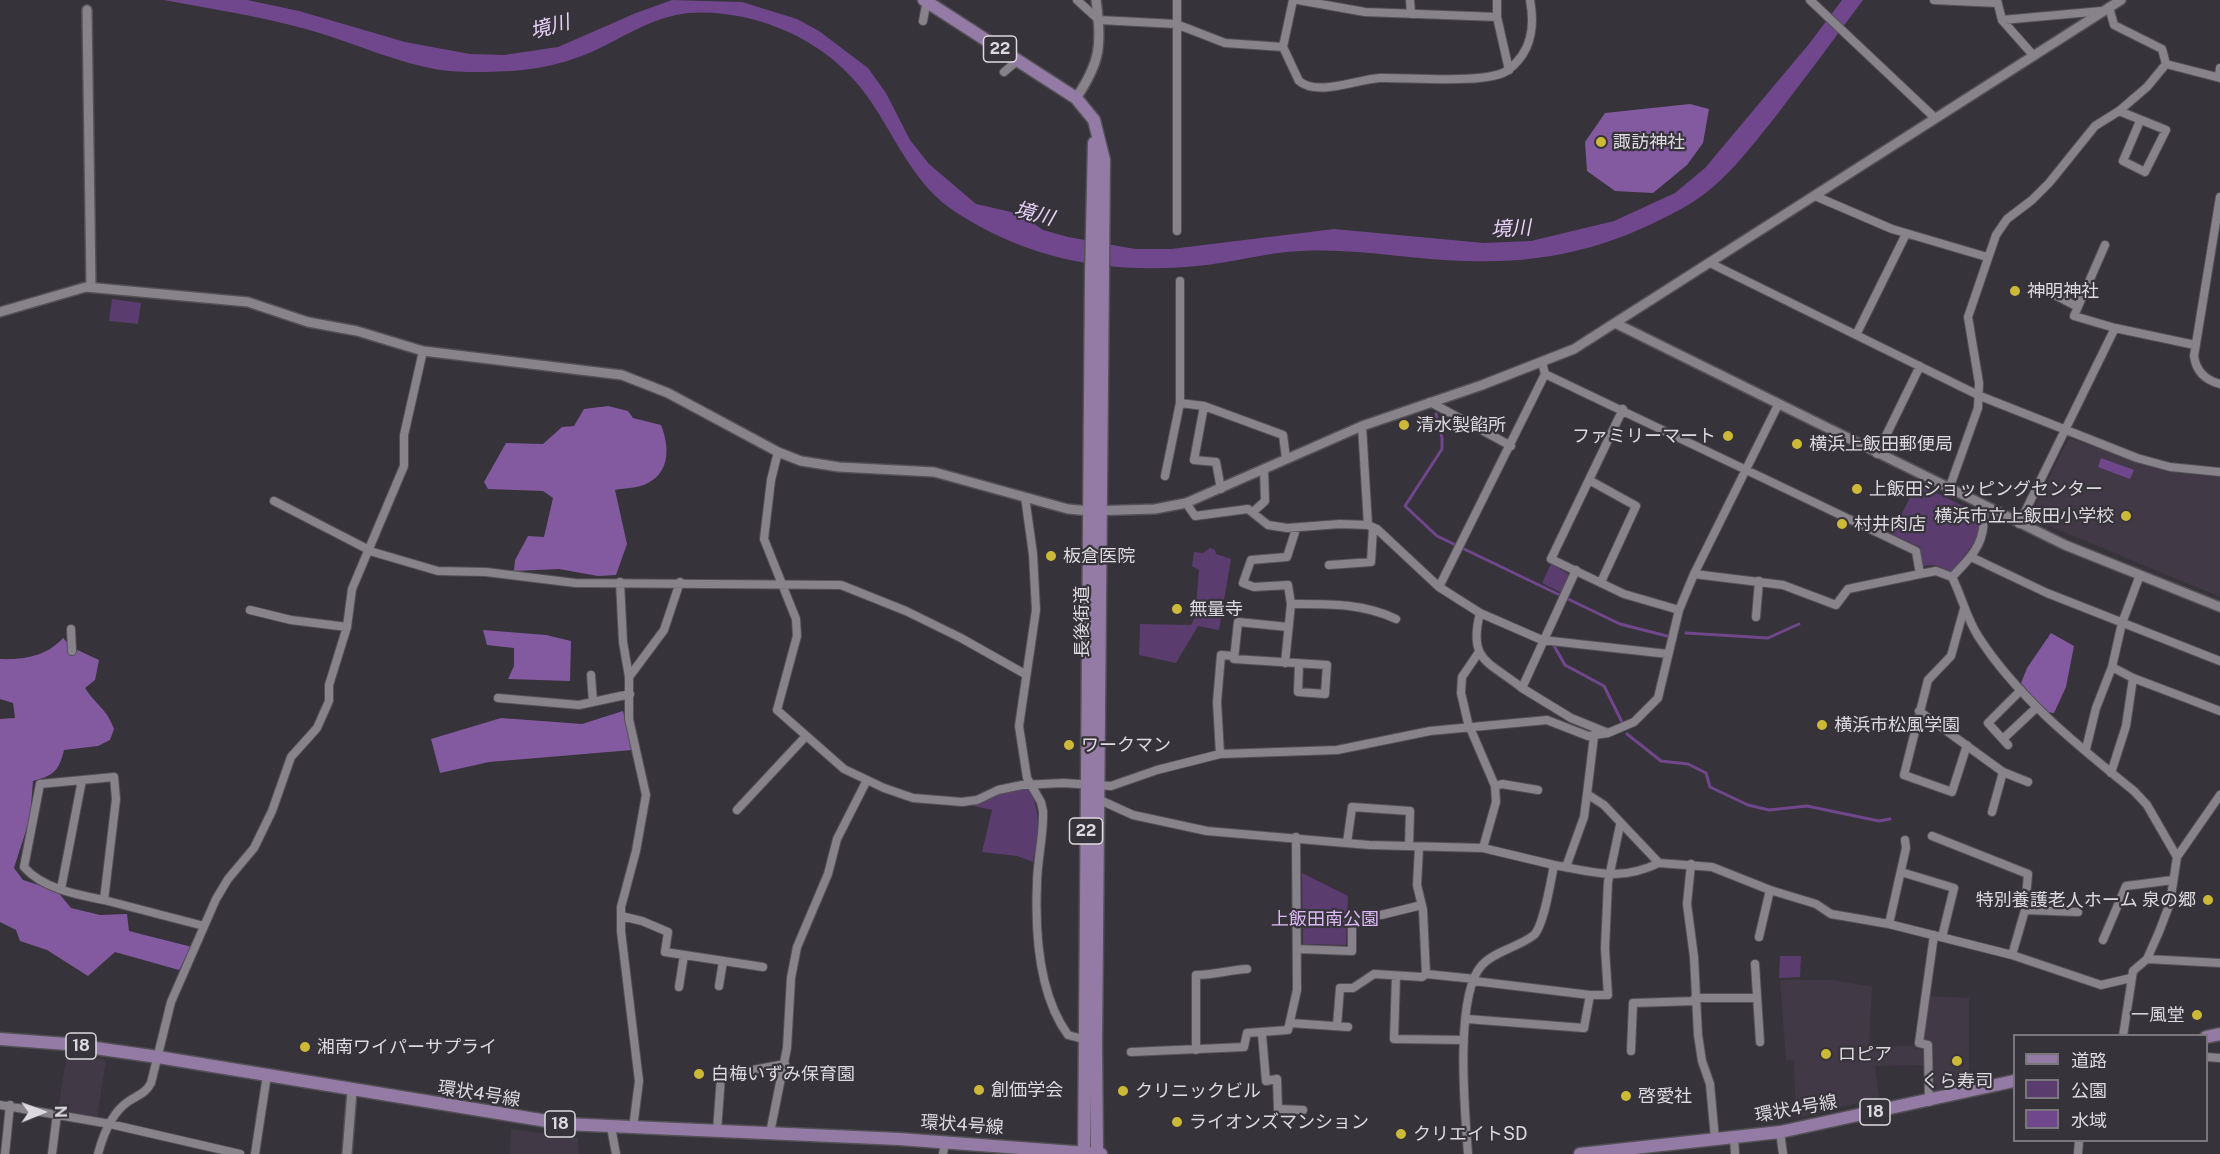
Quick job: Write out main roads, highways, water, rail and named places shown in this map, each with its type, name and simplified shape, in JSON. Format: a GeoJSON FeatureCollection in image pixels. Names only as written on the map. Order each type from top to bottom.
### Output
{"type":"FeatureCollection","features":[{"type":"Feature","properties":{"kind":"main road","name":"長後街道"},"geometry":{"type":"LineString","coordinates":[[926,1],[1076,98],[1089,124],[1096,151],[1098,227],[1104,274],[1096,511],[1093,786],[1083,1039],[1084,1153]]}},
{"type":"Feature","properties":{"kind":"main road","name":"長後街道"},"geometry":{"type":"LineString","coordinates":[[1096,511],[1092,269],[1098,227]]}},
{"type":"Feature","properties":{"kind":"main road","name":"長後街道"},"geometry":{"type":"LineString","coordinates":[[1093,786],[1100,800],[1096,1043],[1098,1154]]}},
{"type":"Feature","properties":{"kind":"main road","name":"環状4号線"},"geometry":{"type":"LineString","coordinates":[[0,1039],[67,1044],[525,1119],[610,1127],[770,1133],[944,1148],[1098,1154]]}},
{"type":"Feature","properties":{"kind":"main road","name":"環状4号線"},"geometry":{"type":"LineString","coordinates":[[1580,1154],[1780,1132],[2013,1081]]}},
{"type":"Feature","properties":{"kind":"water"},"geometry":{"type":"Polygon","coordinates":[[[164,0],[247,0],[299,11],[405,42],[470,54],[504,55],[558,47],[672,0],[742,2],[797,19],[819,31],[868,68],[886,93],[910,140],[929,164],[976,204],[1011,212],[1043,230],[1068,237],[1135,249],[1171,249],[1334,229],[1484,243],[1531,241],[1614,221],[1675,193],[1705,168],[1809,44],[1842,0],[1863,0],[1776,116],[1725,176],[1688,205],[1608,242],[1554,255],[1496,261],[1425,259],[1344,251],[1302,251],[1276,253],[1210,265],[1133,268],[1072,260],[1043,253],[1014,243],[957,213],[927,188],[864,92],[839,65],[810,44],[761,21],[718,13],[684,13],[655,21],[596,50],[555,64],[512,71],[457,72],[410,63],[288,24],[164,0]]]}},
{"type":"Feature","properties":{"kind":"water"},"geometry":{"type":"Polygon","coordinates":[[[2101,458],[2134,470],[2130,479],[2098,467],[2101,458]]]}},
{"type":"Feature","properties":{"kind":"waterway"},"geometry":{"type":"LineString","coordinates":[[1436,414],[1442,438],[1442,449],[1405,506],[1437,536],[1620,624],[1667,636]]}},
{"type":"Feature","properties":{"kind":"waterway"},"geometry":{"type":"LineString","coordinates":[[1686,633],[1768,638],[1799,624]]}},
{"type":"Feature","properties":{"kind":"waterway"},"geometry":{"type":"LineString","coordinates":[[1553,644],[1565,665],[1604,686],[1622,722]]}},
{"type":"Feature","properties":{"kind":"waterway"},"geometry":{"type":"LineString","coordinates":[[1627,734],[1661,761],[1688,764],[1706,773],[1710,787],[1748,805],[1769,810],[1807,806],[1879,821],[1890,819]]}},
{"type":"Feature","properties":{"kind":"place","name":"諏訪神社"},"geometry":{"type":"Point","coordinates":[1601,142]}},
{"type":"Feature","properties":{"kind":"place","name":"神明神社"},"geometry":{"type":"Point","coordinates":[2015,291]}},
{"type":"Feature","properties":{"kind":"place","name":"清水製餡所"},"geometry":{"type":"Point","coordinates":[1404,425]}},
{"type":"Feature","properties":{"kind":"place","name":"ファミリーマート"},"geometry":{"type":"Point","coordinates":[1728,436]}},
{"type":"Feature","properties":{"kind":"place","name":"横浜上飯田郵便局"},"geometry":{"type":"Point","coordinates":[1797,444]}},
{"type":"Feature","properties":{"kind":"place","name":"上飯田ショッピングセンター"},"geometry":{"type":"Point","coordinates":[1857,489]}},
{"type":"Feature","properties":{"kind":"place","name":"横浜市立上飯田小学校"},"geometry":{"type":"Point","coordinates":[2126,516]}},
{"type":"Feature","properties":{"kind":"place","name":"村井肉店"},"geometry":{"type":"Point","coordinates":[1842,524]}},
{"type":"Feature","properties":{"kind":"place","name":"板倉医院"},"geometry":{"type":"Point","coordinates":[1051,556]}},
{"type":"Feature","properties":{"kind":"place","name":"無量寺"},"geometry":{"type":"Point","coordinates":[1177,609]}},
{"type":"Feature","properties":{"kind":"place","name":"横浜市松風学園"},"geometry":{"type":"Point","coordinates":[1822,725]}},
{"type":"Feature","properties":{"kind":"place","name":"ワークマン"},"geometry":{"type":"Point","coordinates":[1069,745]}},
{"type":"Feature","properties":{"kind":"place","name":"特別養護老人ホーム 泉の郷"},"geometry":{"type":"Point","coordinates":[2208,900]}},
{"type":"Feature","properties":{"kind":"place","name":"一風堂"},"geometry":{"type":"Point","coordinates":[2197,1015]}},
{"type":"Feature","properties":{"kind":"place","name":"湘南ワイパーサプライ"},"geometry":{"type":"Point","coordinates":[305,1047]}},
{"type":"Feature","properties":{"kind":"place","name":"ロピア"},"geometry":{"type":"Point","coordinates":[1826,1054]}},
{"type":"Feature","properties":{"kind":"place","name":"くら寿司"},"geometry":{"type":"Point","coordinates":[1957,1061]}},
{"type":"Feature","properties":{"kind":"place","name":"白梅いずみ保育園"},"geometry":{"type":"Point","coordinates":[699,1074]}},
{"type":"Feature","properties":{"kind":"place","name":"創価学会"},"geometry":{"type":"Point","coordinates":[979,1090]}},
{"type":"Feature","properties":{"kind":"place","name":"クリニックビル"},"geometry":{"type":"Point","coordinates":[1123,1091]}},
{"type":"Feature","properties":{"kind":"place","name":"啓愛社"},"geometry":{"type":"Point","coordinates":[1626,1096]}},
{"type":"Feature","properties":{"kind":"place","name":"ライオンズマンション"},"geometry":{"type":"Point","coordinates":[1177,1122]}},
{"type":"Feature","properties":{"kind":"place","name":"クリエイトSD"},"geometry":{"type":"Point","coordinates":[1401,1134]}},
{"type":"Feature","properties":{"kind":"water label","name":"境川"},"geometry":{"type":"Point","coordinates":[550,27]}},
{"type":"Feature","properties":{"kind":"water label","name":"境川"},"geometry":{"type":"Point","coordinates":[1034,214]}},
{"type":"Feature","properties":{"kind":"water label","name":"境川"},"geometry":{"type":"Point","coordinates":[1511,229]}},
{"type":"Feature","properties":{"kind":"park label","name":"上飯田南公園"},"geometry":{"type":"Point","coordinates":[1325,919]}}]}
